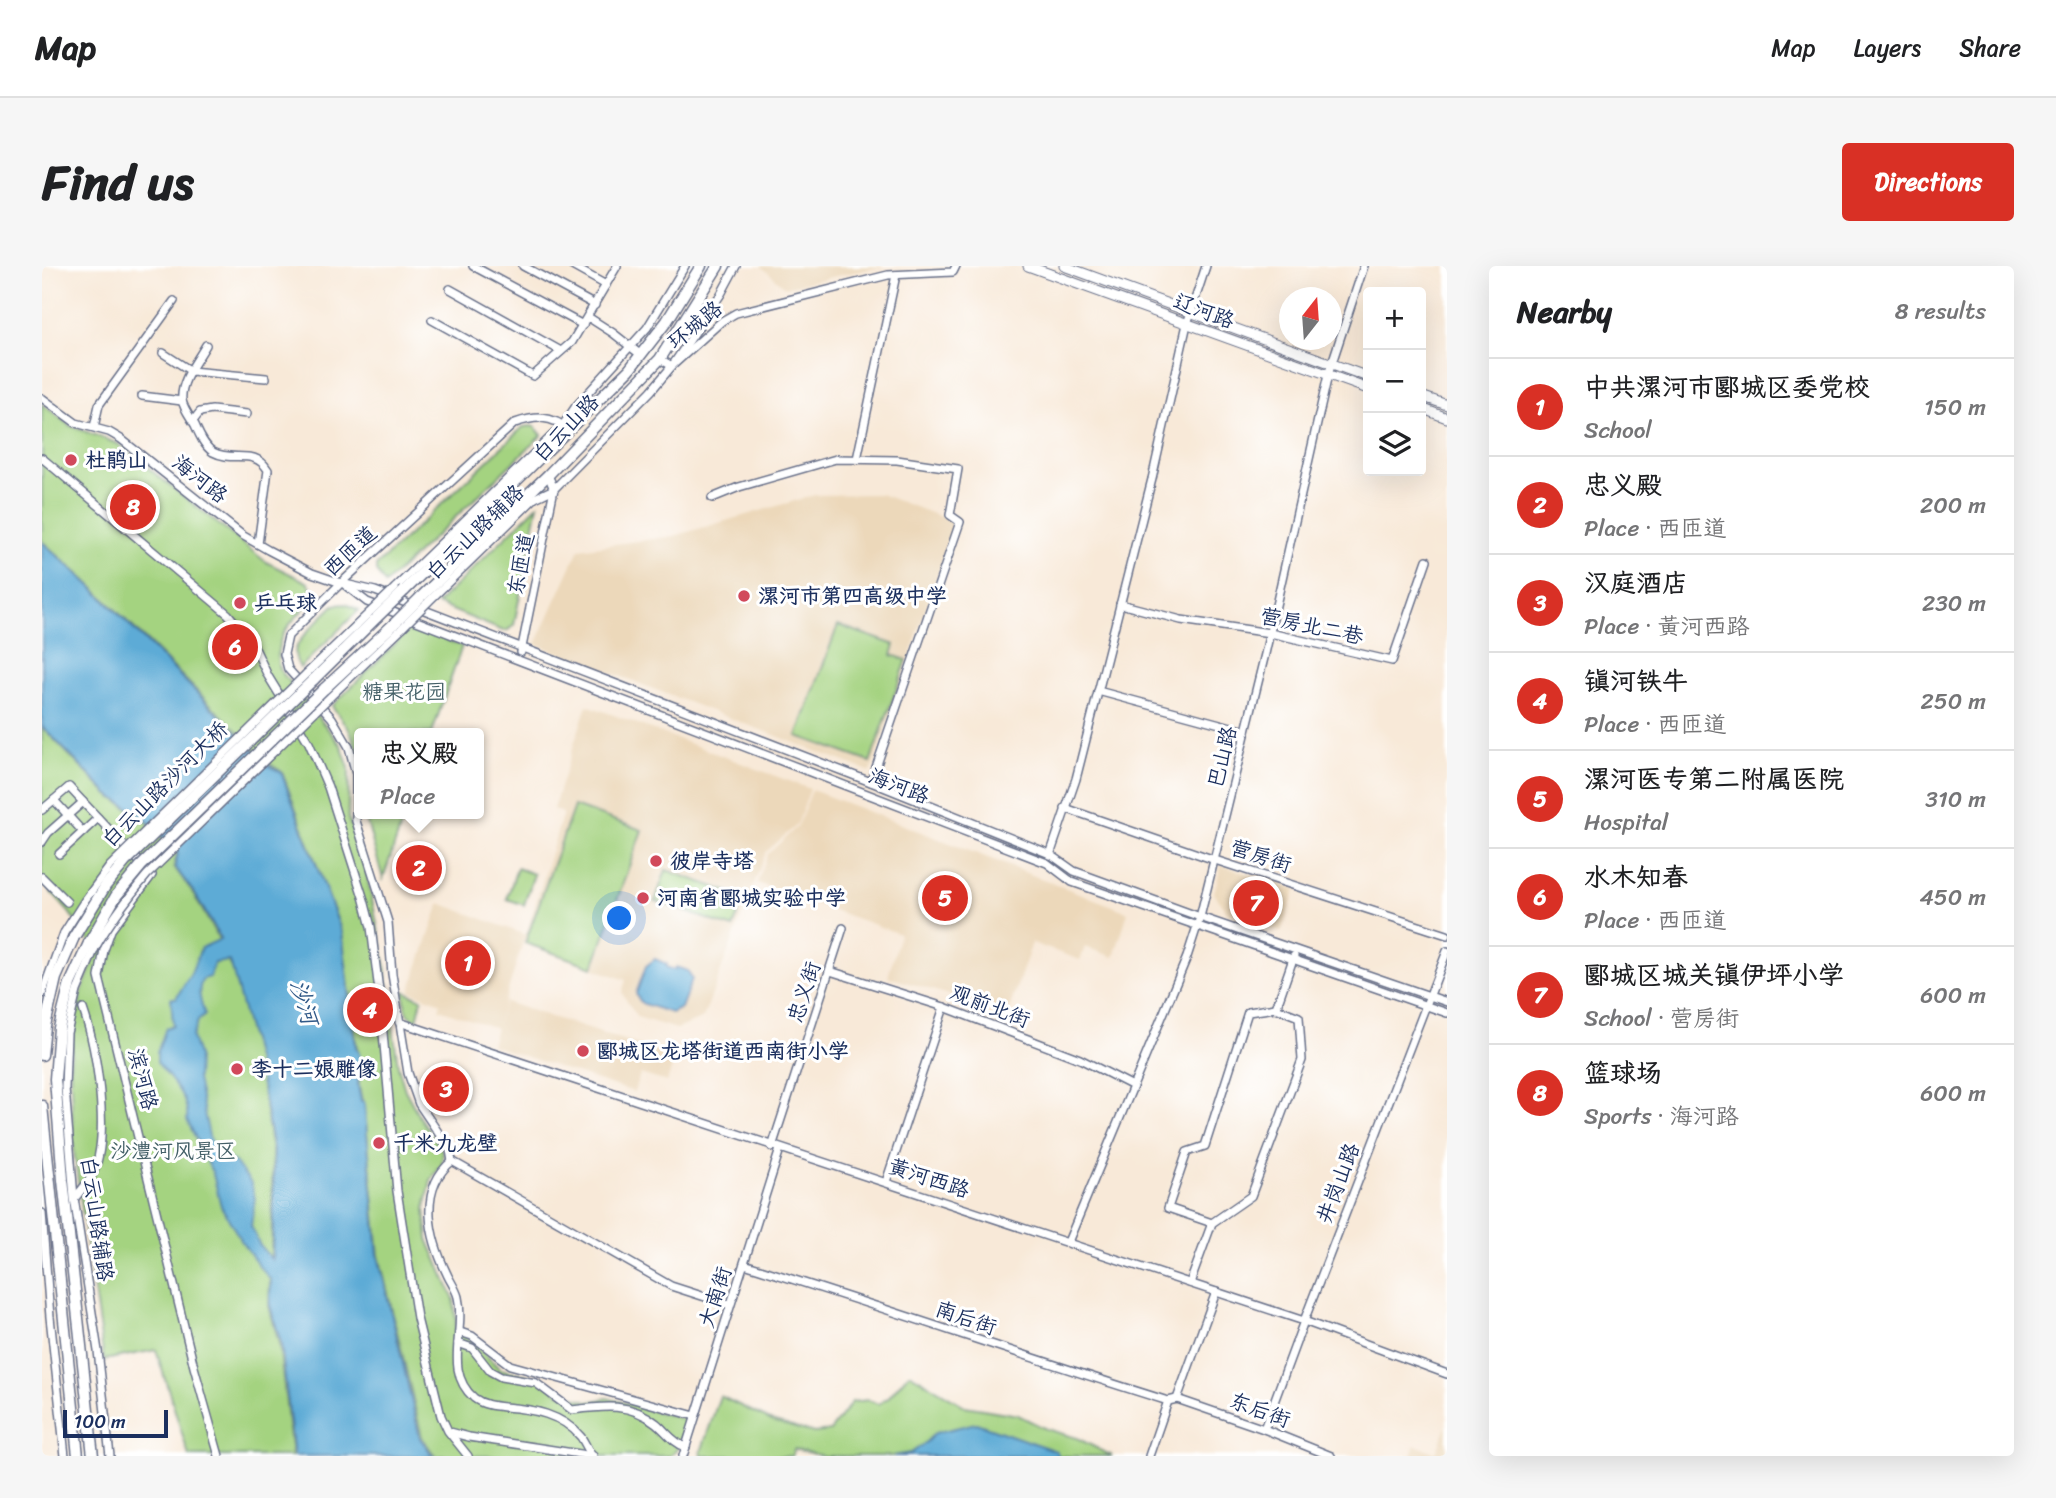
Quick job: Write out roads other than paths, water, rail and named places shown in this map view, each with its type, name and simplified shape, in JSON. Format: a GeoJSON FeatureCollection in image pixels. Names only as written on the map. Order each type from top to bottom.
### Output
{"type":"FeatureCollection","features":[{"type":"Feature","properties":{"kind":"highway","name":"白云山路"},"geometry":{"type":"LineString","coordinates":[[309,677],[629,370],[667,321],[701,266]]}},
{"type":"Feature","properties":{"kind":"highway","name":"白云山路"},"geometry":{"type":"LineString","coordinates":[[327,693],[424,600],[660,359],[718,266]]}},
{"type":"Feature","properties":{"kind":"highway","name":"白云山路沙河大桥"},"geometry":{"type":"LineString","coordinates":[[69,935],[125,862],[309,677]]}},
{"type":"Feature","properties":{"kind":"highway","name":"白云山路沙河大桥"},"geometry":{"type":"LineString","coordinates":[[92,945],[116,896],[141,866],[327,693]]}},
{"type":"Feature","properties":{"kind":"highway"},"geometry":{"type":"LineString","coordinates":[[42,1055],[45,1026],[69,935]]}},
{"type":"Feature","properties":{"kind":"highway"},"geometry":{"type":"LineString","coordinates":[[92,945],[70,984],[59,1028],[55,1079],[66,1210],[93,1456]]}},
{"type":"Feature","properties":{"kind":"highway"},"geometry":{"type":"LineString","coordinates":[[42,1106],[78,1456]]}},
{"type":"Feature","properties":{"kind":"main road","name":"辽河路"},"geometry":{"type":"LineString","coordinates":[[1028,266],[1363,387]]}},
{"type":"Feature","properties":{"kind":"main road","name":"辽河路"},"geometry":{"type":"LineString","coordinates":[[1064,266],[1363,375]]}},
{"type":"Feature","properties":{"kind":"main road"},"geometry":{"type":"LineString","coordinates":[[1426,398],[1447,405]]}},
{"type":"Feature","properties":{"kind":"main road"},"geometry":{"type":"LineString","coordinates":[[1426,410],[1447,418]]}},
{"type":"Feature","properties":{"kind":"street"},"geometry":{"type":"LineString","coordinates":[[473,266],[583,325]]}},
{"type":"Feature","properties":{"kind":"street"},"geometry":{"type":"LineString","coordinates":[[523,266],[595,305]]}},
{"type":"Feature","properties":{"kind":"street"},"geometry":{"type":"LineString","coordinates":[[572,266],[606,285]]}},
{"type":"Feature","properties":{"kind":"street"},"geometry":{"type":"LineString","coordinates":[[432,320],[533,376],[572,342],[617,266]]}},
{"type":"Feature","properties":{"kind":"street"},"geometry":{"type":"LineString","coordinates":[[566,428],[576,406],[658,312],[685,266]]}},
{"type":"Feature","properties":{"kind":"street","name":"白云山路辅路"},"geometry":{"type":"LineString","coordinates":[[424,600],[535,498],[554,489],[651,391],[672,366],[721,294],[736,266]]}},
{"type":"Feature","properties":{"kind":"street","name":"环城路"},"geometry":{"type":"LineString","coordinates":[[660,359],[672,366],[722,321],[736,313],[896,275],[953,272],[956,266]]}},
{"type":"Feature","properties":{"kind":"street"},"geometry":{"type":"LineString","coordinates":[[1047,863],[1076,779],[1152,479],[1187,324],[1206,266]]}},
{"type":"Feature","properties":{"kind":"street","name":"巴山路"},"geometry":{"type":"LineString","coordinates":[[1069,1242],[1187,957],[1200,917],[1270,633],[1328,375],[1364,266]]}},
{"type":"Feature","properties":{"kind":"street"},"geometry":{"type":"LineString","coordinates":[[857,459],[896,275]]}},
{"type":"Feature","properties":{"kind":"street"},"geometry":{"type":"LineString","coordinates":[[450,289],[561,351]]}},
{"type":"Feature","properties":{"kind":"street"},"geometry":{"type":"LineString","coordinates":[[94,427],[99,405],[174,302]]}},
{"type":"Feature","properties":{"kind":"street"},"geometry":{"type":"LineString","coordinates":[[588,317],[641,355]]}},
{"type":"Feature","properties":{"kind":"street"},"geometry":{"type":"LineString","coordinates":[[206,345],[185,379],[182,401],[203,442],[214,452],[256,457],[268,470],[258,544]]}},
{"type":"Feature","properties":{"kind":"street"},"geometry":{"type":"LineString","coordinates":[[163,353],[191,371],[266,379]]}},
{"type":"Feature","properties":{"kind":"street"},"geometry":{"type":"LineString","coordinates":[[142,396],[182,401]]}},
{"type":"Feature","properties":{"kind":"street","name":"海河路"},"geometry":{"type":"LineString","coordinates":[[42,397],[76,423],[94,427],[121,439],[242,535],[313,572],[341,583],[375,591],[871,782],[1050,853],[1074,871],[1447,1002]]}},
{"type":"Feature","properties":{"kind":"street"},"geometry":{"type":"LineString","coordinates":[[193,421],[200,412],[212,410],[247,414]]}},
{"type":"Feature","properties":{"kind":"street","name":"西匝道"},"geometry":{"type":"LineString","coordinates":[[354,766],[349,747],[332,718],[288,669],[284,654],[288,636],[341,583],[515,423],[536,416],[566,428]]}},
{"type":"Feature","properties":{"kind":"street"},"geometry":{"type":"LineString","coordinates":[[42,458],[240,627],[253,644],[268,676],[309,743],[328,787],[371,927],[397,1191],[417,1318],[441,1416],[448,1431],[465,1453]]}},
{"type":"Feature","properties":{"kind":"street"},"geometry":{"type":"LineString","coordinates":[[712,498],[739,487],[836,459],[897,460],[958,469],[950,515],[960,522],[871,782]]}},
{"type":"Feature","properties":{"kind":"street"},"geometry":{"type":"LineString","coordinates":[[548,475],[554,489]]}},
{"type":"Feature","properties":{"kind":"street","name":"东匝道"},"geometry":{"type":"LineString","coordinates":[[519,661],[554,489]]}},
{"type":"Feature","properties":{"kind":"street","name":"营房北二巷"},"geometry":{"type":"LineString","coordinates":[[1120,604],[1181,620],[1270,633],[1392,661],[1427,560]]}},
{"type":"Feature","properties":{"kind":"street","name":"海河路"},"geometry":{"type":"LineString","coordinates":[[341,583],[368,602],[1047,863],[1072,882],[1447,1013]]}},
{"type":"Feature","properties":{"kind":"street"},"geometry":{"type":"LineString","coordinates":[[1098,691],[1246,731]]}},
{"type":"Feature","properties":{"kind":"street"},"geometry":{"type":"LineString","coordinates":[[42,810],[69,787],[83,802],[42,842]]}},
{"type":"Feature","properties":{"kind":"street"},"geometry":{"type":"LineString","coordinates":[[54,800],[83,832]]}},
{"type":"Feature","properties":{"kind":"street","name":"滨河路"},"geometry":{"type":"LineString","coordinates":[[83,802],[152,875],[111,930],[99,977],[194,1367],[219,1456]]}},
{"type":"Feature","properties":{"kind":"street","name":"营房街"},"geometry":{"type":"LineString","coordinates":[[1065,808],[1214,860],[1447,935]]}},
{"type":"Feature","properties":{"kind":"street"},"geometry":{"type":"LineString","coordinates":[[59,855],[98,818]]}},
{"type":"Feature","properties":{"kind":"street","name":"西匝道"},"geometry":{"type":"LineString","coordinates":[[356,819],[388,922],[392,974],[408,1073],[419,1104],[450,1150],[452,1161]]}},
{"type":"Feature","properties":{"kind":"street"},"geometry":{"type":"LineString","coordinates":[[42,877],[67,902]]}},
{"type":"Feature","properties":{"kind":"street","name":"忠义街"},"geometry":{"type":"LineString","coordinates":[[776,1148],[843,928]]}},
{"type":"Feature","properties":{"kind":"street"},"geometry":{"type":"LineString","coordinates":[[42,994],[69,935]]}},
{"type":"Feature","properties":{"kind":"street","name":"白云山路辅路"},"geometry":{"type":"LineString","coordinates":[[92,945],[67,1032],[65,1088],[75,1198],[98,1351],[110,1456]]}},
{"type":"Feature","properties":{"kind":"street"},"geometry":{"type":"LineString","coordinates":[[1276,1008],[1296,950]]}},
{"type":"Feature","properties":{"kind":"street","name":"井岗山路"},"geometry":{"type":"LineString","coordinates":[[1264,1429],[1447,951]]}},
{"type":"Feature","properties":{"kind":"street","name":"观前北街"},"geometry":{"type":"LineString","coordinates":[[830,971],[944,1007],[1080,1059],[1133,1086]]}},
{"type":"Feature","properties":{"kind":"street"},"geometry":{"type":"LineString","coordinates":[[886,1182],[944,1007]]}},
{"type":"Feature","properties":{"kind":"street"},"geometry":{"type":"LineString","coordinates":[[1190,1283],[1212,1223],[1251,1196],[1302,1060],[1299,1017],[1276,1008],[1248,1012],[1205,1146],[1187,1152],[1168,1208],[1212,1223]]}},
{"type":"Feature","properties":{"kind":"street"},"geometry":{"type":"LineString","coordinates":[[66,1210],[93,1172],[102,1135],[97,1069],[83,1010]]}},
{"type":"Feature","properties":{"kind":"street","name":"黄河西路"},"geometry":{"type":"LineString","coordinates":[[399,1022],[1069,1242],[1304,1321],[1447,1374]]}},
{"type":"Feature","properties":{"kind":"street","name":"大南街"},"geometry":{"type":"LineString","coordinates":[[683,1456],[744,1264],[776,1148]]}},
{"type":"Feature","properties":{"kind":"street"},"geometry":{"type":"LineString","coordinates":[[593,1456],[581,1437],[560,1420],[542,1411],[490,1406],[476,1399],[464,1387],[458,1374],[461,1323],[458,1295],[433,1244],[429,1209],[435,1183],[446,1166],[452,1161],[671,1286],[730,1306]]}},
{"type":"Feature","properties":{"kind":"street"},"geometry":{"type":"LineString","coordinates":[[42,1213],[65,1456]]}},
{"type":"Feature","properties":{"kind":"street","name":"南后街"},"geometry":{"type":"LineString","coordinates":[[744,1264],[895,1311],[1032,1360],[1168,1401],[1177,1399]]}},
{"type":"Feature","properties":{"kind":"street"},"geometry":{"type":"LineString","coordinates":[[1177,1399],[1216,1292]]}},
{"type":"Feature","properties":{"kind":"street"},"geometry":{"type":"LineString","coordinates":[[460,1332],[472,1336],[510,1365],[695,1416]]}},
{"type":"Feature","properties":{"kind":"street"},"geometry":{"type":"LineString","coordinates":[[458,1343],[472,1348],[491,1371],[500,1377],[536,1383],[572,1410],[609,1405],[632,1410],[655,1422],[677,1444],[686,1447]]}},
{"type":"Feature","properties":{"kind":"street","name":"东后街"},"geometry":{"type":"LineString","coordinates":[[1177,1399],[1331,1456]]}},
{"type":"Feature","properties":{"kind":"street"},"geometry":{"type":"LineString","coordinates":[[1149,1456],[1168,1401]]}},
{"type":"Feature","properties":{"kind":"street"},"geometry":{"type":"LineString","coordinates":[[448,1431],[469,1437],[593,1456]]}},
{"type":"Feature","properties":{"kind":"street"},"geometry":{"type":"LineString","coordinates":[[465,1453],[464,1440],[469,1437]]}},
{"type":"Feature","properties":{"kind":"water","name":"沙河"},"geometry":{"type":"Polygon","coordinates":[[[42,542],[91,586],[269,766],[281,772],[342,933],[361,1069],[358,1070],[358,1086],[361,1101],[364,1101],[378,1255],[420,1438],[433,1456],[294,1456],[281,1343],[270,1305],[271,1280],[242,1242],[221,1206],[213,1174],[187,1120],[182,1096],[157,1062],[157,1053],[166,1028],[173,1025],[171,998],[176,998],[191,973],[201,948],[221,939],[195,894],[175,867],[178,853],[145,818],[108,794],[42,726],[42,542]],[[230,961],[214,963],[210,977],[203,979],[201,984],[200,997],[205,1015],[198,1021],[192,1037],[198,1056],[197,1079],[213,1147],[236,1164],[251,1183],[255,1198],[251,1226],[260,1246],[272,1260],[273,1150],[260,1074],[230,961]]]}},
{"type":"Feature","properties":{"kind":"water"},"geometry":{"type":"Polygon","coordinates":[[[655,959],[667,964],[666,967],[688,971],[692,979],[681,1008],[671,1013],[641,1003],[636,994],[646,966],[655,959]]]}},
{"type":"Feature","properties":{"kind":"water"},"geometry":{"type":"Polygon","coordinates":[[[976,1423],[1056,1451],[1059,1456],[894,1456],[911,1453],[935,1433],[976,1423]]]}},
{"type":"Feature","properties":{"kind":"place","name":"杜鹃山"},"geometry":{"type":"Point","coordinates":[71,460]}},
{"type":"Feature","properties":{"kind":"place","name":"篮球场"},"geometry":{"type":"Point","coordinates":[133,507]}},
{"type":"Feature","properties":{"kind":"place","name":"漯河市第四高级中学"},"geometry":{"type":"Point","coordinates":[744,596]}},
{"type":"Feature","properties":{"kind":"place","name":"乒乓球"},"geometry":{"type":"Point","coordinates":[240,603]}},
{"type":"Feature","properties":{"kind":"place","name":"水木知春"},"geometry":{"type":"Point","coordinates":[235,647]}},
{"type":"Feature","properties":{"kind":"place","name":"彼岸寺塔"},"geometry":{"type":"Point","coordinates":[656,861]}},
{"type":"Feature","properties":{"kind":"place","name":"忠义殿"},"geometry":{"type":"Point","coordinates":[419,868]}},
{"type":"Feature","properties":{"kind":"place","name":"河南省郾城实验中学"},"geometry":{"type":"Point","coordinates":[643,898]}},
{"type":"Feature","properties":{"kind":"place","name":"漯河医专第二附属医院"},"geometry":{"type":"Point","coordinates":[945,898]}},
{"type":"Feature","properties":{"kind":"place","name":"郾城区城关镇伊坪小学"},"geometry":{"type":"Point","coordinates":[1256,903]}},
{"type":"Feature","properties":{"kind":"place","name":"中共漯河市郾城区委党校"},"geometry":{"type":"Point","coordinates":[468,963]}},
{"type":"Feature","properties":{"kind":"place","name":"镇河铁牛"},"geometry":{"type":"Point","coordinates":[370,1010]}},
{"type":"Feature","properties":{"kind":"place","name":"郾城区龙塔街道西南街小学"},"geometry":{"type":"Point","coordinates":[583,1051]}},
{"type":"Feature","properties":{"kind":"place","name":"李十二娘雕像"},"geometry":{"type":"Point","coordinates":[237,1069]}},
{"type":"Feature","properties":{"kind":"place","name":"汉庭酒店"},"geometry":{"type":"Point","coordinates":[446,1089]}},
{"type":"Feature","properties":{"kind":"place","name":"千米九龙壁"},"geometry":{"type":"Point","coordinates":[379,1143]}},
{"type":"Feature","properties":{"kind":"park label","name":"糖果花园"},"geometry":{"type":"Point","coordinates":[404,692]}},
{"type":"Feature","properties":{"kind":"park label","name":"沙澧河风景区"},"geometry":{"type":"Point","coordinates":[173,1151]}}]}
